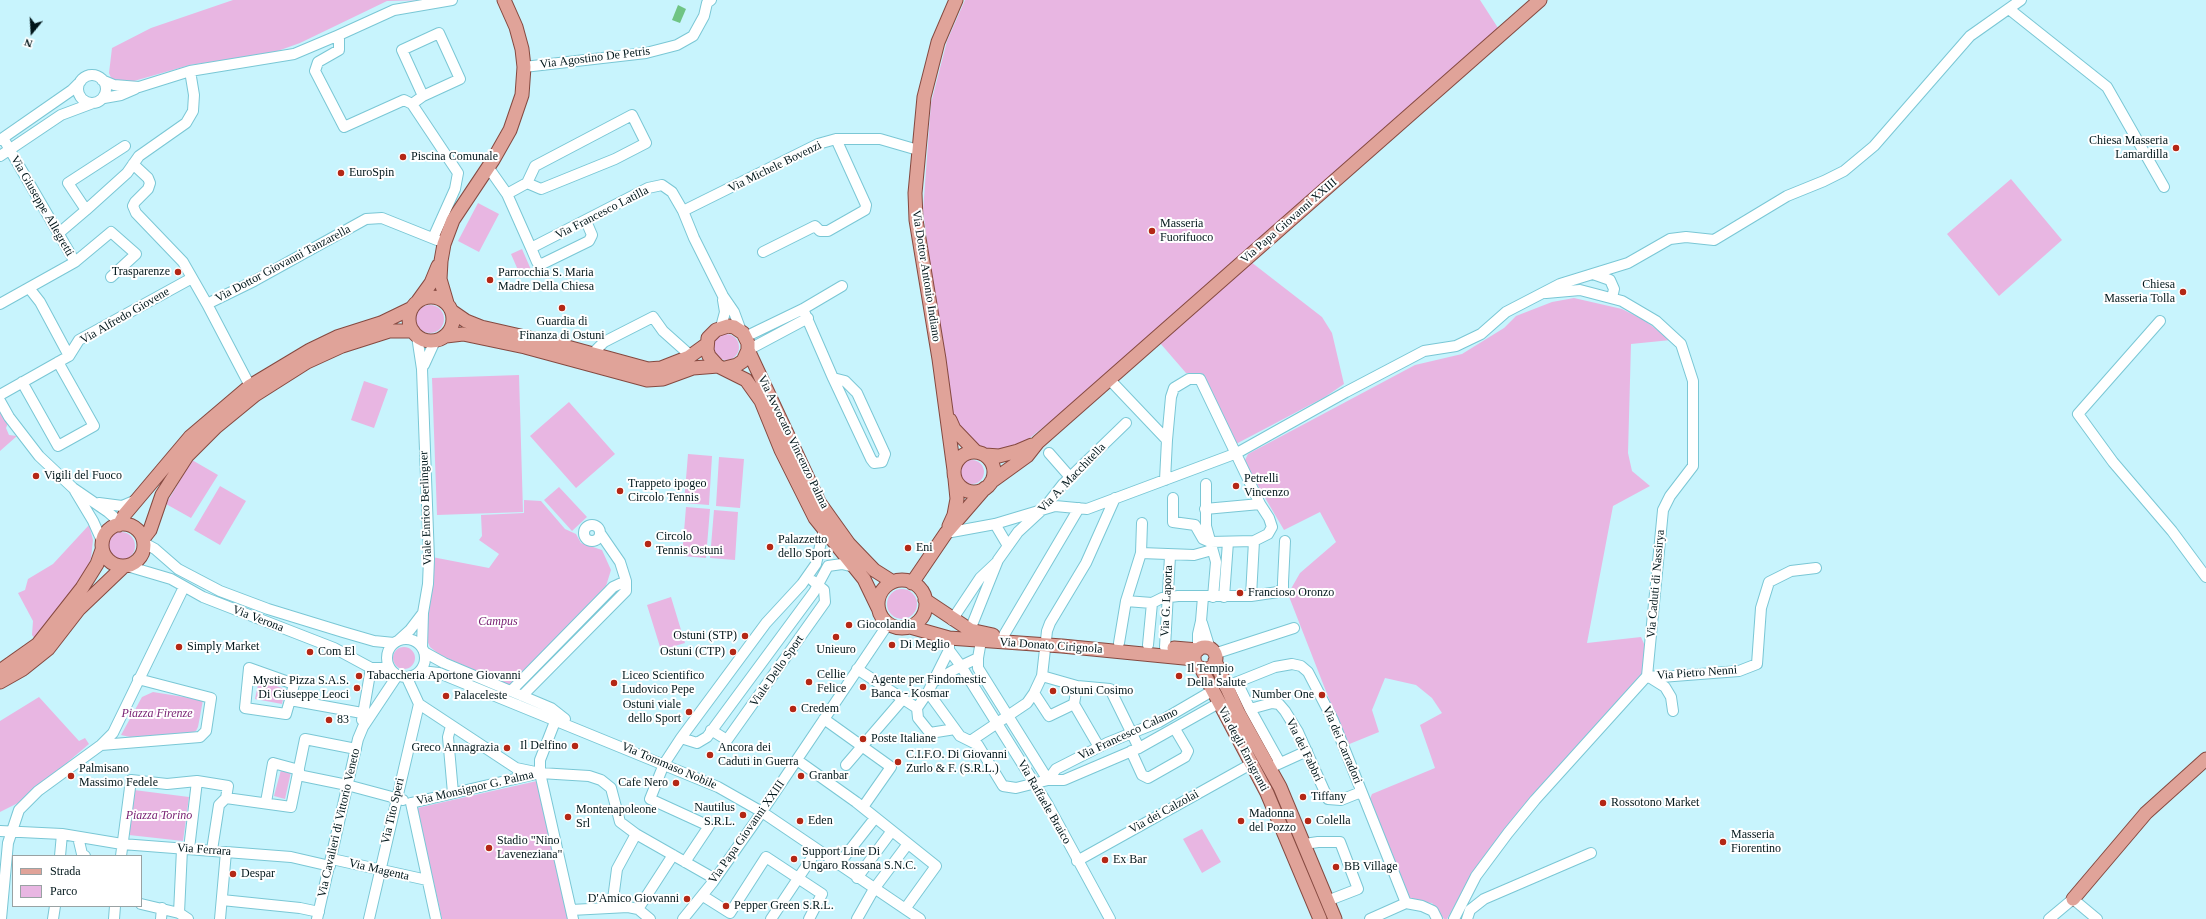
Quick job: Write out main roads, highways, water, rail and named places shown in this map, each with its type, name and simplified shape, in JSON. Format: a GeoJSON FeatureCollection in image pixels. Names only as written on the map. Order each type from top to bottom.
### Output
{"type":"FeatureCollection","features":[{"type":"Feature","properties":{"kind":"main road"},"geometry":{"type":"LineString","coordinates":[[441,338],[453,325],[450,307],[440,279],[438,241],[488,168],[510,130],[518,112],[522,95],[524,67],[516,27],[504,0]]}},
{"type":"Feature","properties":{"kind":"main road","name":"Via Dottor Antonio Indiano"},"geometry":{"type":"LineString","coordinates":[[955,474],[947,412],[916,220],[918,150],[924,97],[938,42],[956,0]]}},
{"type":"Feature","properties":{"kind":"main road","name":"Via Papa Giovanni XXIII"},"geometry":{"type":"LineString","coordinates":[[912,583],[946,533],[988,485],[1026,456],[1038,442],[1540,0]]}},
{"type":"Feature","properties":{"kind":"main road"},"geometry":{"type":"LineString","coordinates":[[440,261],[431,283],[415,304],[409,320],[415,334],[423,340],[463,334],[525,347],[647,380],[663,378],[693,368],[737,365],[742,361],[748,350]]}},
{"type":"Feature","properties":{"kind":"main road"},"geometry":{"type":"LineString","coordinates":[[0,671],[38,644],[82,588],[97,564],[107,531],[118,525],[125,514],[141,498],[190,437],[250,386],[310,350],[337,337],[381,323],[423,298],[436,297],[466,321],[481,327],[648,369],[661,368],[691,356],[707,344]]}},
{"type":"Feature","properties":{"kind":"main road","name":"Via Avvocato Vincenzo Palma"},"geometry":{"type":"LineString","coordinates":[[878,608],[864,579],[815,518],[781,450],[761,401],[746,380],[721,367],[709,356],[707,344],[711,333],[721,327],[728,326],[743,334],[748,350],[819,502],[849,544],[874,570],[893,582]]}},
{"type":"Feature","properties":{"kind":"main road"},"geometry":{"type":"LineString","coordinates":[[143,541],[150,530],[162,495],[187,456],[216,427],[255,395],[307,362],[342,346],[389,331],[415,334]]}},
{"type":"Feature","properties":{"kind":"main road","name":"Via Dottor Antonio Indiano"},"geometry":{"type":"LineString","coordinates":[[947,412],[954,428],[980,453]]}},
{"type":"Feature","properties":{"kind":"main road","name":"Via Papa Giovanni XXIII"},"geometry":{"type":"LineString","coordinates":[[980,453],[999,456],[1018,451],[1038,442]]}},
{"type":"Feature","properties":{"kind":"main road"},"geometry":{"type":"LineString","coordinates":[[980,453],[993,464],[994,470],[988,485],[980,491],[968,491],[958,484],[955,474],[956,464],[964,454],[980,453]]}},
{"type":"Feature","properties":{"kind":"main road","name":"Via Papa Giovanni XXIII"},"geometry":{"type":"LineString","coordinates":[[946,533],[954,515],[957,499],[955,474]]}},
{"type":"Feature","properties":{"kind":"main road"},"geometry":{"type":"LineString","coordinates":[[0,682],[23,669],[48,649],[79,609],[125,566],[138,560],[144,550],[143,541],[136,529],[131,526],[118,525]]}},
{"type":"Feature","properties":{"kind":"main road"},"geometry":{"type":"LineString","coordinates":[[102,546],[109,562],[125,566]]}},
{"type":"Feature","properties":{"kind":"main road"},"geometry":{"type":"LineString","coordinates":[[899,581],[912,583],[918,587],[925,600],[924,613],[916,623],[910,627],[895,627],[888,624],[880,614],[878,608],[881,593],[893,582],[899,581]]}},
{"type":"Feature","properties":{"kind":"main road","name":"Via Donato Cirignola"},"geometry":{"type":"LineString","coordinates":[[925,600],[952,620],[970,630],[1046,641],[1205,657]]}},
{"type":"Feature","properties":{"kind":"main road","name":"Via Donato Cirignola"},"geometry":{"type":"LineString","coordinates":[[910,627],[949,644],[982,641],[1119,643],[1165,647],[1205,657]]}},
{"type":"Feature","properties":{"kind":"main road","name":"Via degli Emigranti"},"geometry":{"type":"LineString","coordinates":[[1205,657],[1231,684],[1274,766],[1280,788],[1305,844],[1335,919]]}},
{"type":"Feature","properties":{"kind":"main road","name":"Via degli Emigranti"},"geometry":{"type":"LineString","coordinates":[[1205,657],[1212,691],[1267,793],[1293,851],[1320,919]]}},
{"type":"Feature","properties":{"kind":"main road"},"geometry":{"type":"LineString","coordinates":[[2072,899],[2146,813],[2206,759]]}},
{"type":"Feature","properties":{"kind":"place","name":"Chiesa Masseria Lamardilla"},"geometry":{"type":"Point","coordinates":[2176,148]}},
{"type":"Feature","properties":{"kind":"place","name":"Piscina Comunale"},"geometry":{"type":"Point","coordinates":[403,157]}},
{"type":"Feature","properties":{"kind":"place","name":"EuroSpin"},"geometry":{"type":"Point","coordinates":[341,173]}},
{"type":"Feature","properties":{"kind":"place","name":"Masseria Fuorifuoco"},"geometry":{"type":"Point","coordinates":[1152,231]}},
{"type":"Feature","properties":{"kind":"place","name":"Trasparenze"},"geometry":{"type":"Point","coordinates":[178,272]}},
{"type":"Feature","properties":{"kind":"place","name":"Parrocchia S. Maria Madre Della Chiesa"},"geometry":{"type":"Point","coordinates":[490,280]}},
{"type":"Feature","properties":{"kind":"place","name":"Chiesa Masseria Tolla"},"geometry":{"type":"Point","coordinates":[2183,292]}},
{"type":"Feature","properties":{"kind":"place","name":"Guardia di Finanza di Ostuni"},"geometry":{"type":"Point","coordinates":[562,308]}},
{"type":"Feature","properties":{"kind":"place","name":"Vigili del Fuoco"},"geometry":{"type":"Point","coordinates":[36,476]}},
{"type":"Feature","properties":{"kind":"place","name":"Petrelli Vincenzo"},"geometry":{"type":"Point","coordinates":[1236,486]}},
{"type":"Feature","properties":{"kind":"place","name":"Trappeto ipogeo Circolo Tennis"},"geometry":{"type":"Point","coordinates":[620,491]}},
{"type":"Feature","properties":{"kind":"place","name":"Circolo Tennis Ostuni"},"geometry":{"type":"Point","coordinates":[648,544]}},
{"type":"Feature","properties":{"kind":"place","name":"Palazzetto dello Sport"},"geometry":{"type":"Point","coordinates":[770,547]}},
{"type":"Feature","properties":{"kind":"place","name":"Eni"},"geometry":{"type":"Point","coordinates":[908,548]}},
{"type":"Feature","properties":{"kind":"place","name":"Francioso Oronzo"},"geometry":{"type":"Point","coordinates":[1240,593]}},
{"type":"Feature","properties":{"kind":"place","name":"Giocolandia"},"geometry":{"type":"Point","coordinates":[849,625]}},
{"type":"Feature","properties":{"kind":"place","name":"Ostuni (STP)"},"geometry":{"type":"Point","coordinates":[745,636]}},
{"type":"Feature","properties":{"kind":"place","name":"Unieuro"},"geometry":{"type":"Point","coordinates":[836,637]}},
{"type":"Feature","properties":{"kind":"place","name":"Di Meglio"},"geometry":{"type":"Point","coordinates":[892,645]}},
{"type":"Feature","properties":{"kind":"place","name":"Simply Market"},"geometry":{"type":"Point","coordinates":[179,647]}},
{"type":"Feature","properties":{"kind":"place","name":"Com El"},"geometry":{"type":"Point","coordinates":[310,652]}},
{"type":"Feature","properties":{"kind":"place","name":"Ostuni (CTP)"},"geometry":{"type":"Point","coordinates":[733,652]}},
{"type":"Feature","properties":{"kind":"place","name":"Tabaccheria Aportone Giovanni"},"geometry":{"type":"Point","coordinates":[359,676]}},
{"type":"Feature","properties":{"kind":"place","name":"Il Tempio Della Salute"},"geometry":{"type":"Point","coordinates":[1179,676]}},
{"type":"Feature","properties":{"kind":"place","name":"Cellie Felice"},"geometry":{"type":"Point","coordinates":[809,682]}},
{"type":"Feature","properties":{"kind":"place","name":"Liceo Scientifico Ludovico Pepe"},"geometry":{"type":"Point","coordinates":[614,683]}},
{"type":"Feature","properties":{"kind":"place","name":"Agente per Findomestic Banca - Kosmar"},"geometry":{"type":"Point","coordinates":[863,687]}},
{"type":"Feature","properties":{"kind":"place","name":"Mystic Pizza S.A.S. Di Giuseppe Leoci"},"geometry":{"type":"Point","coordinates":[357,688]}},
{"type":"Feature","properties":{"kind":"place","name":"Ostuni Cosimo"},"geometry":{"type":"Point","coordinates":[1053,691]}},
{"type":"Feature","properties":{"kind":"place","name":"Number One"},"geometry":{"type":"Point","coordinates":[1322,695]}},
{"type":"Feature","properties":{"kind":"place","name":"Palaceleste"},"geometry":{"type":"Point","coordinates":[446,696]}},
{"type":"Feature","properties":{"kind":"place","name":"Credem"},"geometry":{"type":"Point","coordinates":[793,709]}},
{"type":"Feature","properties":{"kind":"place","name":"Ostuni viale dello Sport"},"geometry":{"type":"Point","coordinates":[689,712]}},
{"type":"Feature","properties":{"kind":"place","name":"83"},"geometry":{"type":"Point","coordinates":[329,720]}},
{"type":"Feature","properties":{"kind":"place","name":"Poste Italiane"},"geometry":{"type":"Point","coordinates":[863,739]}},
{"type":"Feature","properties":{"kind":"place","name":"Il Delfino"},"geometry":{"type":"Point","coordinates":[575,746]}},
{"type":"Feature","properties":{"kind":"place","name":"Greco Annagrazia"},"geometry":{"type":"Point","coordinates":[507,748]}},
{"type":"Feature","properties":{"kind":"place","name":"Ancora dei Caduti in Guerra"},"geometry":{"type":"Point","coordinates":[710,755]}},
{"type":"Feature","properties":{"kind":"place","name":"C.I.F.O. Di Giovanni Zurlo & F. (S.R.L.)"},"geometry":{"type":"Point","coordinates":[898,762]}},
{"type":"Feature","properties":{"kind":"place","name":"Palmisano Massimo Fedele"},"geometry":{"type":"Point","coordinates":[71,776]}},
{"type":"Feature","properties":{"kind":"place","name":"Granbar"},"geometry":{"type":"Point","coordinates":[801,776]}},
{"type":"Feature","properties":{"kind":"place","name":"Cafe Nero"},"geometry":{"type":"Point","coordinates":[676,783]}},
{"type":"Feature","properties":{"kind":"place","name":"Tiffany"},"geometry":{"type":"Point","coordinates":[1303,797]}},
{"type":"Feature","properties":{"kind":"place","name":"Rossotono Market"},"geometry":{"type":"Point","coordinates":[1603,803]}},
{"type":"Feature","properties":{"kind":"place","name":"Nautilus S.R.L."},"geometry":{"type":"Point","coordinates":[743,815]}},
{"type":"Feature","properties":{"kind":"place","name":"Montenapoleone Srl"},"geometry":{"type":"Point","coordinates":[568,817]}},
{"type":"Feature","properties":{"kind":"place","name":"Eden"},"geometry":{"type":"Point","coordinates":[800,821]}},
{"type":"Feature","properties":{"kind":"place","name":"Madonna del Pozzo"},"geometry":{"type":"Point","coordinates":[1241,821]}},
{"type":"Feature","properties":{"kind":"place","name":"Colella"},"geometry":{"type":"Point","coordinates":[1308,821]}},
{"type":"Feature","properties":{"kind":"place","name":"Masseria Fiorentino"},"geometry":{"type":"Point","coordinates":[1723,842]}},
{"type":"Feature","properties":{"kind":"place","name":"Stadio \"Nino Laveneziana\""},"geometry":{"type":"Point","coordinates":[489,848]}},
{"type":"Feature","properties":{"kind":"place","name":"Support Line Di Ungaro Rossana S.N.C."},"geometry":{"type":"Point","coordinates":[794,859]}},
{"type":"Feature","properties":{"kind":"place","name":"Ex Bar"},"geometry":{"type":"Point","coordinates":[1105,860]}},
{"type":"Feature","properties":{"kind":"place","name":"BB Village"},"geometry":{"type":"Point","coordinates":[1336,867]}},
{"type":"Feature","properties":{"kind":"place","name":"Despar"},"geometry":{"type":"Point","coordinates":[233,874]}},
{"type":"Feature","properties":{"kind":"place","name":"D'Amico Giovanni"},"geometry":{"type":"Point","coordinates":[687,899]}},
{"type":"Feature","properties":{"kind":"place","name":"Pepper Green S.R.L."},"geometry":{"type":"Point","coordinates":[726,906]}},
{"type":"Feature","properties":{"kind":"park label","name":"Campus"},"geometry":{"type":"Point","coordinates":[498,622]}},
{"type":"Feature","properties":{"kind":"park label","name":"Piazza Firenze"},"geometry":{"type":"Point","coordinates":[157,714]}},
{"type":"Feature","properties":{"kind":"park label","name":"Piazza Torino"},"geometry":{"type":"Point","coordinates":[159,816]}}]}
